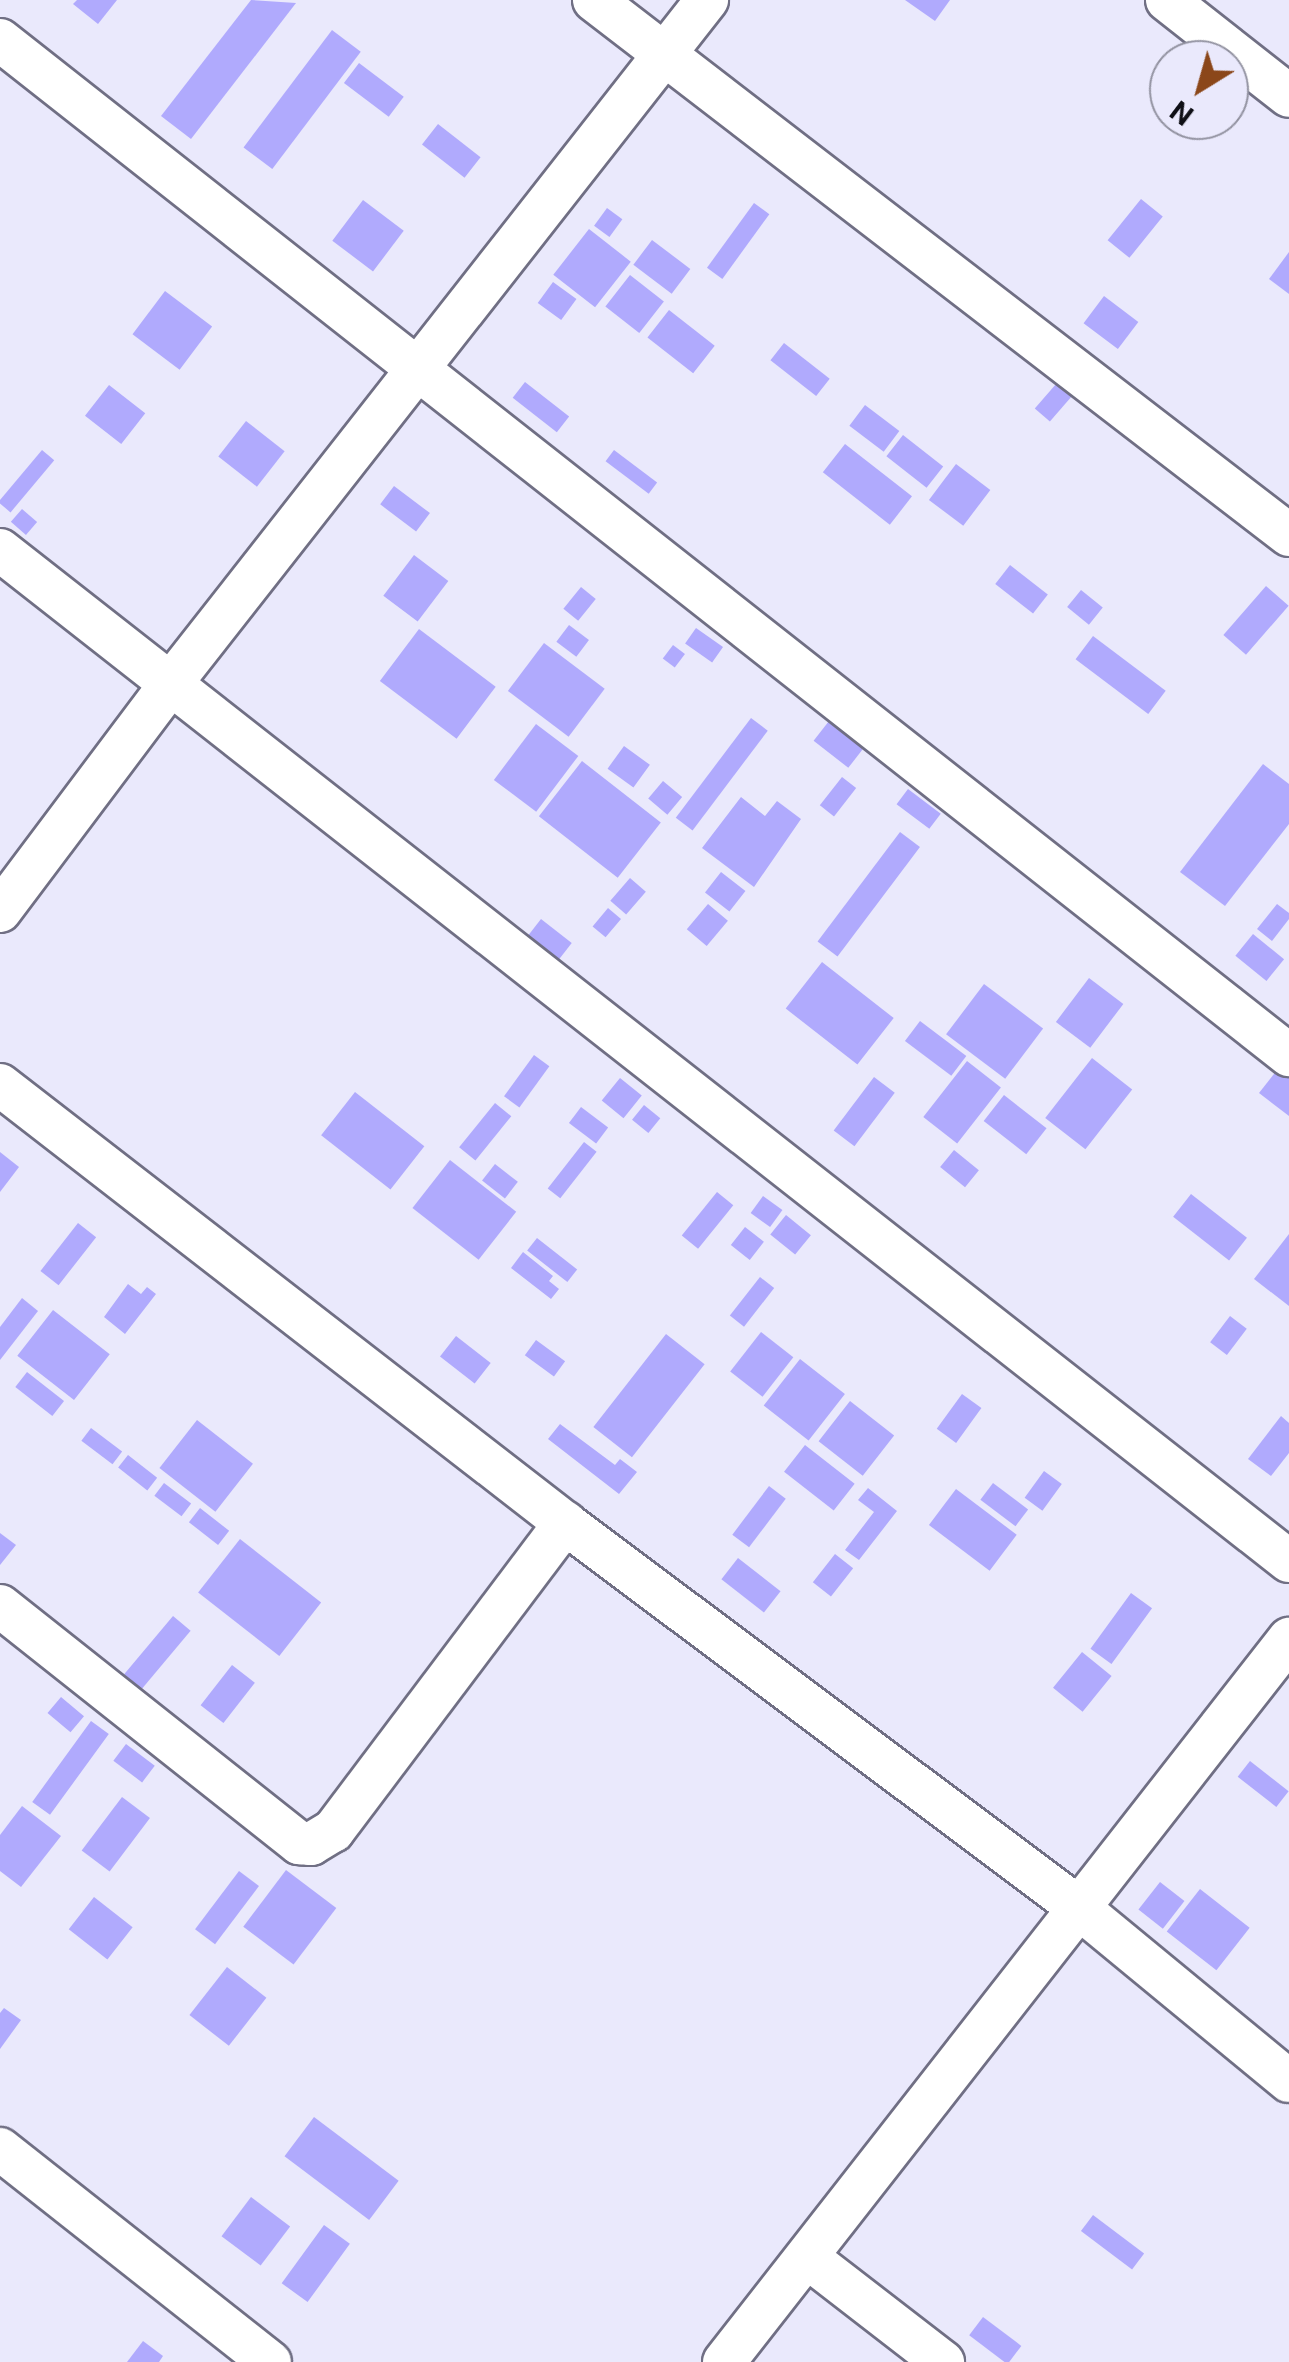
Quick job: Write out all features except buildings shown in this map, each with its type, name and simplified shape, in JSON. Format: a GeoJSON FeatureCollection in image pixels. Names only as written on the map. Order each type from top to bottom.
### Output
{"type":"FeatureCollection","features":[{"type":"Feature","properties":{"kind":"street"},"geometry":{"type":"LineString","coordinates":[[594,0],[1289,535]]}},
{"type":"Feature","properties":{"kind":"street"},"geometry":{"type":"LineString","coordinates":[[0,911],[172,682],[707,0]]}},
{"type":"Feature","properties":{"kind":"street"},"geometry":{"type":"LineString","coordinates":[[1192,7],[1289,96]]}},
{"type":"Feature","properties":{"kind":"street"},"geometry":{"type":"LineString","coordinates":[[0,40],[1289,1055]]}},
{"type":"Feature","properties":{"kind":"street"},"geometry":{"type":"LineString","coordinates":[[0,550],[1289,1561]]}},
{"type":"Feature","properties":{"kind":"street"},"geometry":{"type":"LineString","coordinates":[[0,1085],[565,1523],[1079,1908],[1289,2082]]}},
{"type":"Feature","properties":{"kind":"street"},"geometry":{"type":"LineString","coordinates":[[0,1606],[299,1843],[311,1844],[333,1831],[565,1523]]}},
{"type":"Feature","properties":{"kind":"street"},"geometry":{"type":"LineString","coordinates":[[724,2362],[1289,1639]]}},
{"type":"Feature","properties":{"kind":"street"},"geometry":{"type":"LineString","coordinates":[[0,2149],[270,2362]]}},
{"type":"Feature","properties":{"kind":"street"},"geometry":{"type":"LineString","coordinates":[[806,2256],[943,2362]]}}]}
